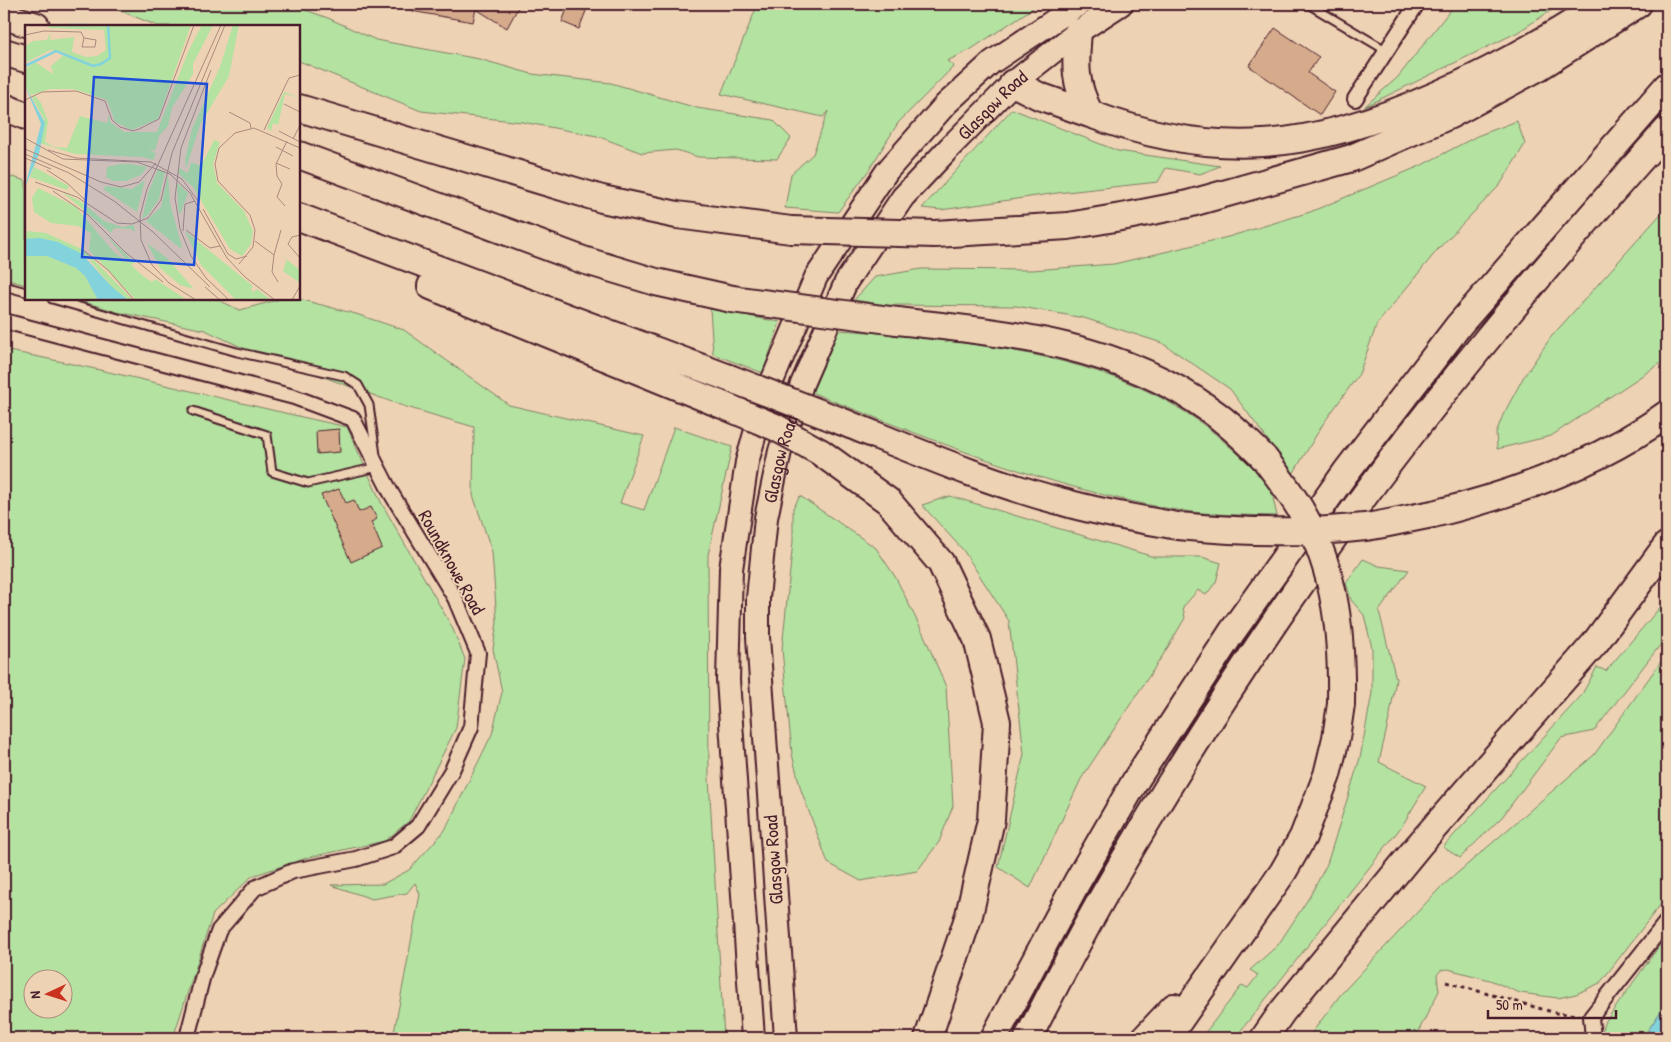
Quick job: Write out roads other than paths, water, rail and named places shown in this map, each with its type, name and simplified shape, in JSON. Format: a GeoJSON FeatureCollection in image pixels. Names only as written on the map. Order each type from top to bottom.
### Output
{"type":"FeatureCollection","features":[{"type":"Feature","properties":{"kind":"highway"},"geometry":{"type":"LineString","coordinates":[[1013,83],[1039,96],[1152,135],[1211,143],[1264,143],[1316,136],[1347,128],[1396,111],[1467,81],[1526,50],[1602,4]]}},
{"type":"Feature","properties":{"kind":"highway"},"geometry":{"type":"LineString","coordinates":[[1256,186],[1389,134],[1462,100],[1534,59],[1619,4]]}},
{"type":"Feature","properties":{"kind":"highway"},"geometry":{"type":"LineString","coordinates":[[300,108],[602,200],[677,215],[791,230],[935,234],[1068,226],[1188,204],[1352,158],[1450,115],[1539,67],[1638,4]]}},
{"type":"Feature","properties":{"kind":"highway"},"geometry":{"type":"LineString","coordinates":[[4,16],[33,25]]}},
{"type":"Feature","properties":{"kind":"highway"},"geometry":{"type":"LineString","coordinates":[[1078,32],[1076,76],[1082,98],[1090,114]]}},
{"type":"Feature","properties":{"kind":"highway"},"geometry":{"type":"LineString","coordinates":[[4,52],[25,60]]}},
{"type":"Feature","properties":{"kind":"highway"},"geometry":{"type":"LineString","coordinates":[[994,1038],[1076,882],[1137,778],[1260,592],[1346,472],[1459,326],[1667,86]]}},
{"type":"Feature","properties":{"kind":"highway"},"geometry":{"type":"LineString","coordinates":[[4,107],[25,116]]}},
{"type":"Feature","properties":{"kind":"highway"},"geometry":{"type":"LineString","coordinates":[[1028,1038],[1104,895],[1197,742],[1290,600],[1403,446],[1484,342],[1667,130]]}},
{"type":"Feature","properties":{"kind":"highway"},"geometry":{"type":"LineString","coordinates":[[300,155],[583,260],[656,282],[732,299],[1048,341],[1123,363],[1163,381],[1210,410],[1264,458],[1304,516],[1326,569],[1335,604],[1340,638],[1341,704],[1336,738],[1316,806],[1303,837],[1284,872],[1167,1038]]}},
{"type":"Feature","properties":{"kind":"highway"},"geometry":{"type":"LineString","coordinates":[[300,217],[1006,484],[1062,502],[1120,516],[1178,526],[1258,532],[1337,529],[1367,526],[1433,514],[1475,504],[1542,481],[1620,444],[1667,414]]}},
{"type":"Feature","properties":{"kind":"highway"},"geometry":{"type":"LineString","coordinates":[[300,230],[775,428],[820,452],[888,501],[941,563],[977,639],[997,722],[991,820],[969,915],[928,1038]]}},
{"type":"Feature","properties":{"kind":"highway"},"geometry":{"type":"LineString","coordinates":[[1264,1038],[1282,1012],[1419,845],[1595,643],[1667,545]]}},
{"type":"Feature","properties":{"kind":"highway"},"geometry":{"type":"LineString","coordinates":[[1145,1038],[1248,921]]}},
{"type":"Feature","properties":{"kind":"main road","name":"Glasgow Road"},"geometry":{"type":"LineString","coordinates":[[753,1038],[728,680],[730,569],[748,462],[765,398],[816,277],[887,171],[946,104],[992,62],[1079,4]]}},
{"type":"Feature","properties":{"kind":"main road","name":"Glasgow Road"},"geometry":{"type":"LineString","coordinates":[[786,1038],[758,637],[761,557],[775,474],[787,425],[802,384],[846,282],[903,197],[1013,83],[1078,32],[1121,4]]}},
{"type":"Feature","properties":{"kind":"main road"},"geometry":{"type":"LineString","coordinates":[[887,171],[990,76],[998,74],[1013,83]]}},
{"type":"Feature","properties":{"kind":"street"},"geometry":{"type":"LineString","coordinates":[[1355,99],[1417,4]]}},
{"type":"Feature","properties":{"kind":"street","name":"Roundknowe Road"},"geometry":{"type":"LineString","coordinates":[[4,321],[294,397],[353,419],[378,467],[455,598],[478,653],[471,727],[452,770],[418,826],[393,847],[356,858],[293,871],[255,888],[219,930],[203,975],[187,1038]]}},
{"type":"Feature","properties":{"kind":"street"},"geometry":{"type":"LineString","coordinates":[[1593,1038],[1591,1016],[1667,921]]}},
{"type":"Feature","properties":{"kind":"lane"},"geometry":{"type":"LineString","coordinates":[[1308,4],[1387,51]]}},
{"type":"Feature","properties":{"kind":"lane"},"geometry":{"type":"LineString","coordinates":[[4,286],[25,292]]}},
{"type":"Feature","properties":{"kind":"lane"},"geometry":{"type":"LineString","coordinates":[[56,300],[238,352],[344,376],[358,385],[369,404],[378,467],[308,483],[272,472],[267,435],[194,411]]}},
{"type":"Feature","properties":{"kind":"water"},"geometry":{"type":"Polygon","coordinates":[[[1667,1002],[1667,1038],[1643,1038],[1667,1002]]]}}]}
